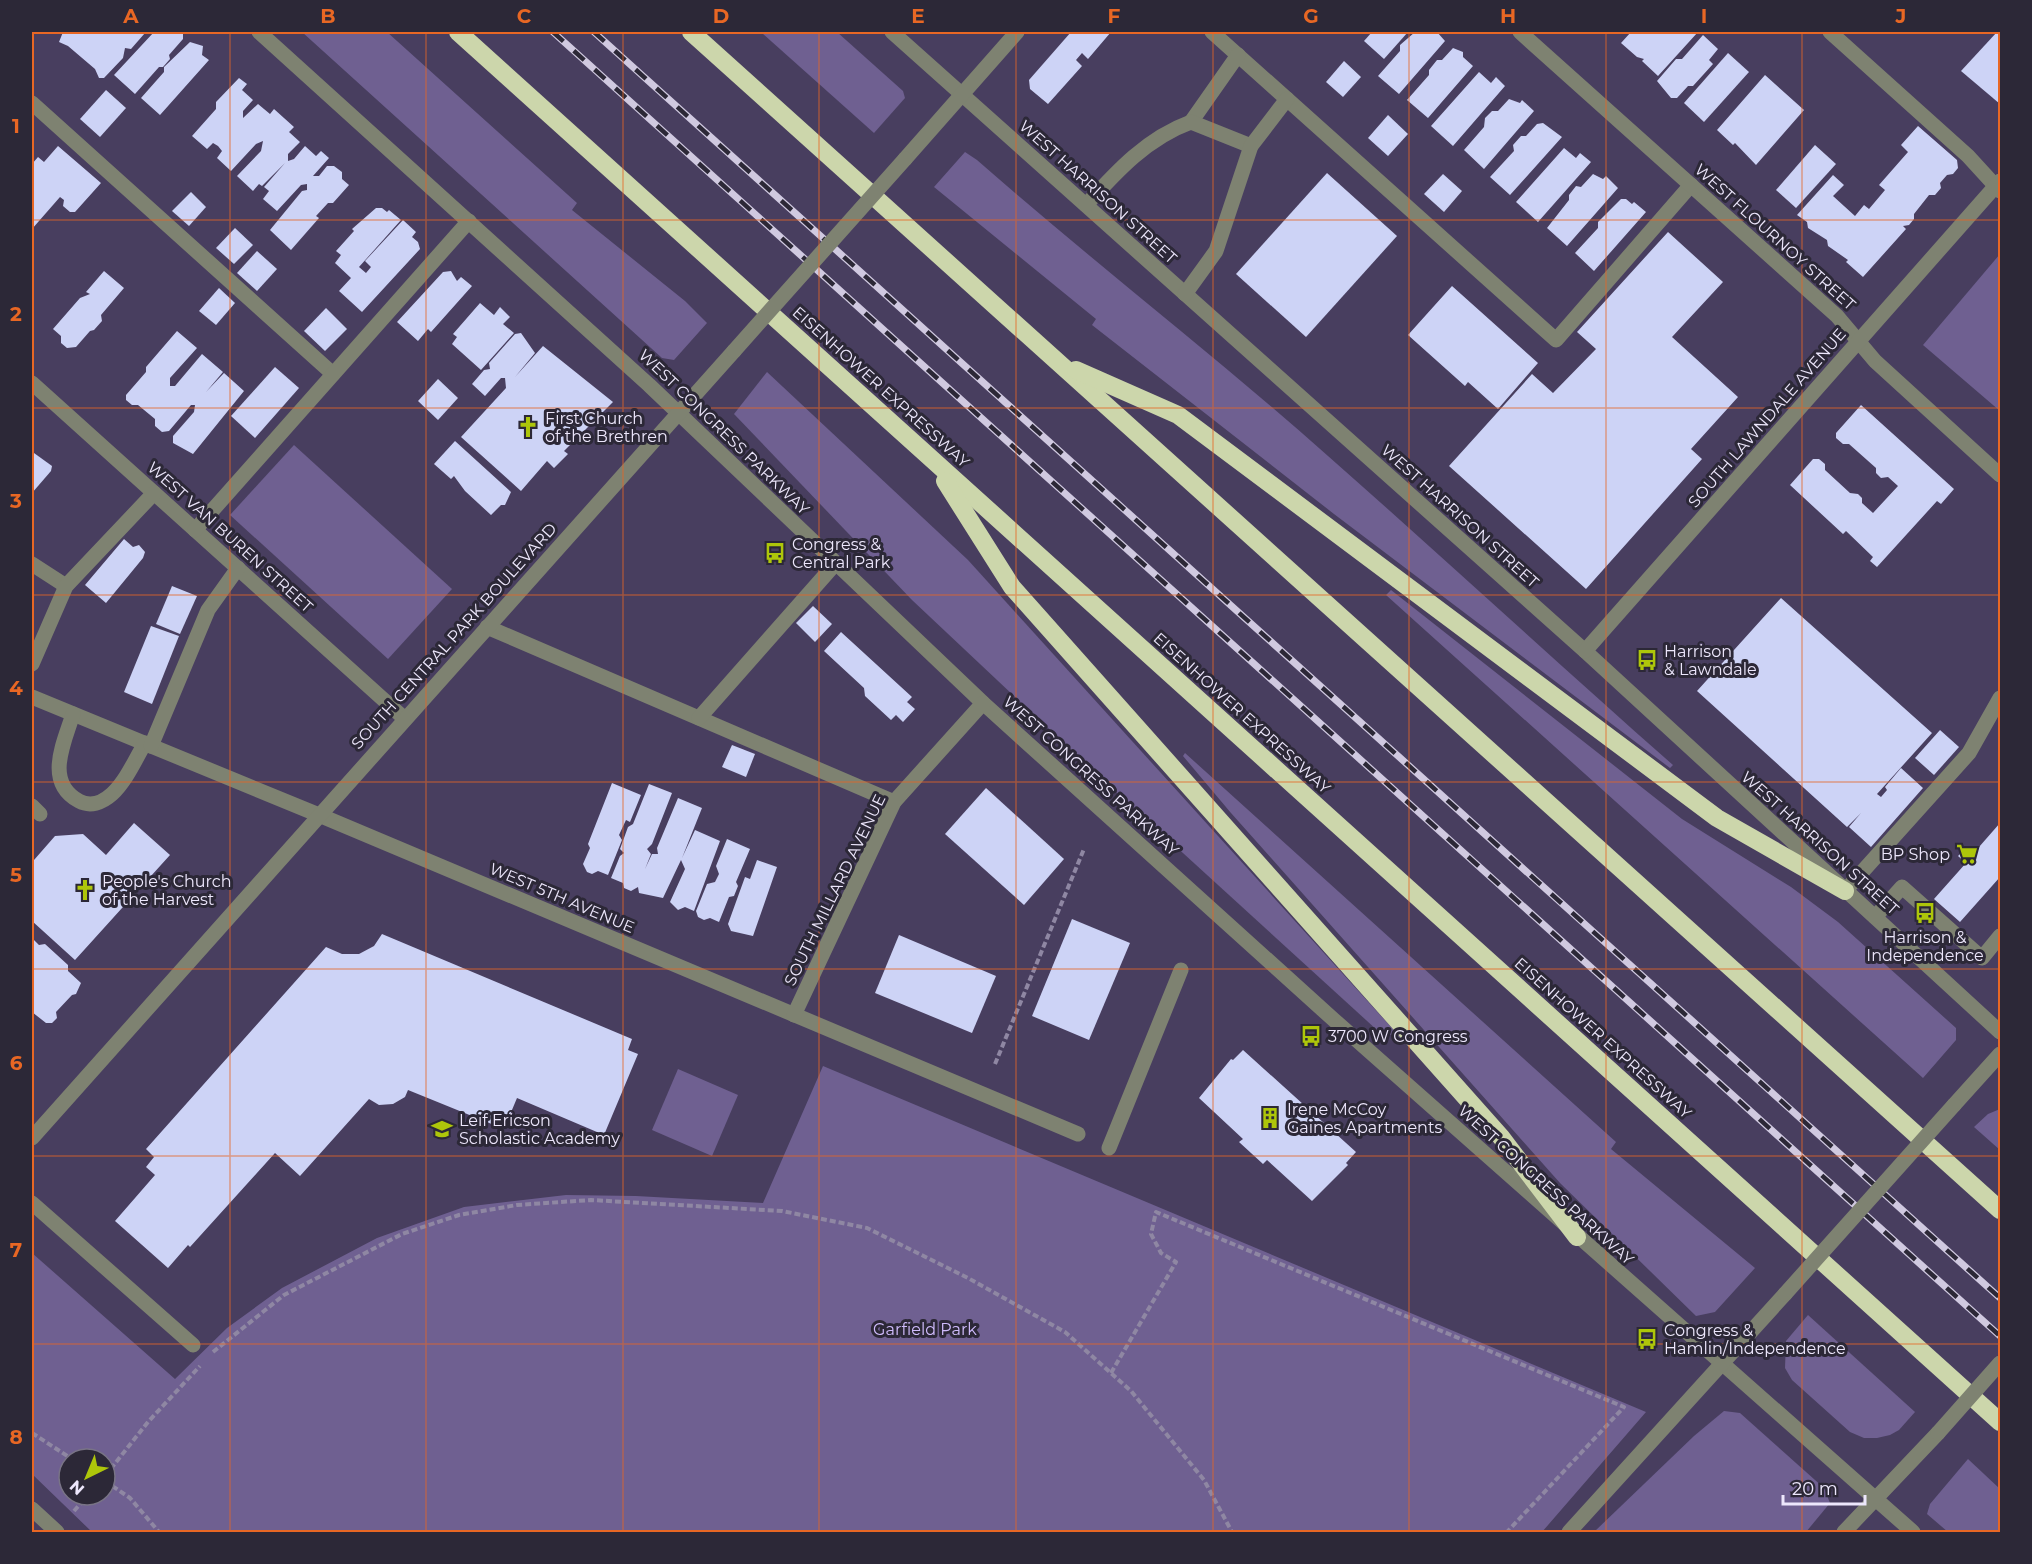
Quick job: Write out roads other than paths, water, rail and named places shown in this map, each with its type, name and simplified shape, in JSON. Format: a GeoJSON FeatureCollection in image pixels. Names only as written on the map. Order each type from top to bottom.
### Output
{"type":"FeatureCollection","features":[{"type":"Feature","properties":{"kind":"highway","name":"EISENHOWER EXPRESSWAY"},"geometry":{"type":"LineString","coordinates":[[458,32],[2001,1422]]}},
{"type":"Feature","properties":{"kind":"highway"},"geometry":{"type":"LineString","coordinates":[[691,32],[2001,1210]]}},
{"type":"Feature","properties":{"kind":"highway"},"geometry":{"type":"LineString","coordinates":[[1060,363],[1178,415],[1717,818],[1845,891]]}},
{"type":"Feature","properties":{"kind":"highway"},"geometry":{"type":"LineString","coordinates":[[933,461],[1012,587],[1501,1137],[1577,1237]]}},
{"type":"Feature","properties":{"kind":"street","name":"WEST CONGRESS PARKWAY"},"geometry":{"type":"LineString","coordinates":[[259,32],[680,413],[835,564],[983,703],[1577,1237],[1876,1499],[1895,1527],[1913,1533]]}},
{"type":"Feature","properties":{"kind":"street","name":"WEST HARRISON STREET"},"geometry":{"type":"LineString","coordinates":[[892,32],[1585,651],[2001,1032]]}},
{"type":"Feature","properties":{"kind":"street","name":"SOUTH CENTRAL PARK BOULEVARD"},"geometry":{"type":"LineString","coordinates":[[32,1138],[1017,32]]}},
{"type":"Feature","properties":{"kind":"street"},"geometry":{"type":"LineString","coordinates":[[1212,32],[1556,340],[1691,185]]}},
{"type":"Feature","properties":{"kind":"street","name":"WEST FLOURNOY STREET"},"geometry":{"type":"LineString","coordinates":[[1520,32],[1842,320],[1875,361],[2001,475]]}},
{"type":"Feature","properties":{"kind":"street"},"geometry":{"type":"LineString","coordinates":[[1830,32],[1999,186]]}},
{"type":"Feature","properties":{"kind":"street"},"geometry":{"type":"LineString","coordinates":[[1086,205],[1121,167],[1161,134],[1191,122],[1238,55]]}},
{"type":"Feature","properties":{"kind":"street"},"geometry":{"type":"LineString","coordinates":[[1185,294],[1216,251],[1251,146],[1287,99]]}},
{"type":"Feature","properties":{"kind":"street"},"geometry":{"type":"LineString","coordinates":[[32,104],[333,374]]}},
{"type":"Feature","properties":{"kind":"street"},"geometry":{"type":"LineString","coordinates":[[1191,122],[1251,146]]}},
{"type":"Feature","properties":{"kind":"street","name":"SOUTH LAWNDALE AVENUE"},"geometry":{"type":"LineString","coordinates":[[1585,651],[1858,341],[1999,186]]}},
{"type":"Feature","properties":{"kind":"street"},"geometry":{"type":"LineString","coordinates":[[195,530],[469,221]]}},
{"type":"Feature","properties":{"kind":"street","name":"WEST VAN BUREN STREET"},"geometry":{"type":"LineString","coordinates":[[32,383],[405,718]]}},
{"type":"Feature","properties":{"kind":"street"},"geometry":{"type":"LineString","coordinates":[[32,664],[66,586],[154,493]]}},
{"type":"Feature","properties":{"kind":"street"},"geometry":{"type":"LineString","coordinates":[[32,564],[66,586]]}},
{"type":"Feature","properties":{"kind":"street"},"geometry":{"type":"LineString","coordinates":[[699,718],[835,564]]}},
{"type":"Feature","properties":{"kind":"street"},"geometry":{"type":"LineString","coordinates":[[73,714],[58,761],[60,783],[70,796],[86,805],[99,803],[112,795],[148,745],[208,610],[238,568]]}},
{"type":"Feature","properties":{"kind":"street"},"geometry":{"type":"LineString","coordinates":[[487,627],[894,802]]}},
{"type":"Feature","properties":{"kind":"street","name":"WEST 5TH AVENUE"},"geometry":{"type":"LineString","coordinates":[[32,697],[1078,1134]]}},
{"type":"Feature","properties":{"kind":"street"},"geometry":{"type":"LineString","coordinates":[[1845,891],[1969,753],[2001,698]]}},
{"type":"Feature","properties":{"kind":"street","name":"SOUTH MILLARD AVENUE"},"geometry":{"type":"LineString","coordinates":[[794,1015],[894,802],[983,703]]}},
{"type":"Feature","properties":{"kind":"street"},"geometry":{"type":"LineString","coordinates":[[1875,917],[1902,887],[1982,958],[2001,936]]}},
{"type":"Feature","properties":{"kind":"street"},"geometry":{"type":"LineString","coordinates":[[1109,1148],[1181,970]]}},
{"type":"Feature","properties":{"kind":"street"},"geometry":{"type":"LineString","coordinates":[[1569,1533],[2001,1054]]}},
{"type":"Feature","properties":{"kind":"street"},"geometry":{"type":"LineString","coordinates":[[32,1203],[193,1345]]}},
{"type":"Feature","properties":{"kind":"street"},"geometry":{"type":"LineString","coordinates":[[1844,1533],[2001,1363]]}},
{"type":"Feature","properties":{"kind":"street"},"geometry":{"type":"LineString","coordinates":[[32,1509],[57,1533]]}},
{"type":"Feature","properties":{"kind":"railway"},"geometry":{"type":"LineString","coordinates":[[553,32],[2000,1336]]}},
{"type":"Feature","properties":{"kind":"railway"},"geometry":{"type":"LineString","coordinates":[[594,32],[2000,1298]]}},
{"type":"Feature","properties":{"kind":"place","name":"First Church of the Brethren"},"geometry":{"type":"Point","coordinates":[528,427]}},
{"type":"Feature","properties":{"kind":"place","name":"Congress & Central Park"},"geometry":{"type":"Point","coordinates":[775,553]}},
{"type":"Feature","properties":{"kind":"place","name":"Harrison & Lawndale"},"geometry":{"type":"Point","coordinates":[1647,660]}},
{"type":"Feature","properties":{"kind":"place","name":"BP Shop"},"geometry":{"type":"Point","coordinates":[1967,854]}},
{"type":"Feature","properties":{"kind":"place","name":"People's Church of the Harvest"},"geometry":{"type":"Point","coordinates":[85,890]}},
{"type":"Feature","properties":{"kind":"place","name":"Harrison & Independence"},"geometry":{"type":"Point","coordinates":[1925,913]}},
{"type":"Feature","properties":{"kind":"place","name":"3700 W Congress"},"geometry":{"type":"Point","coordinates":[1311,1036]}},
{"type":"Feature","properties":{"kind":"place","name":"Irene McCoy Gaines Apartments"},"geometry":{"type":"Point","coordinates":[1270,1118]}},
{"type":"Feature","properties":{"kind":"place","name":"Leif Ericson Scholastic Academy"},"geometry":{"type":"Point","coordinates":[442,1129]}},
{"type":"Feature","properties":{"kind":"place","name":"Congress & Hamlin/Independence"},"geometry":{"type":"Point","coordinates":[1647,1339]}},
{"type":"Feature","properties":{"kind":"park label","name":"Garfield Park"},"geometry":{"type":"Point","coordinates":[925,1329]}}]}
